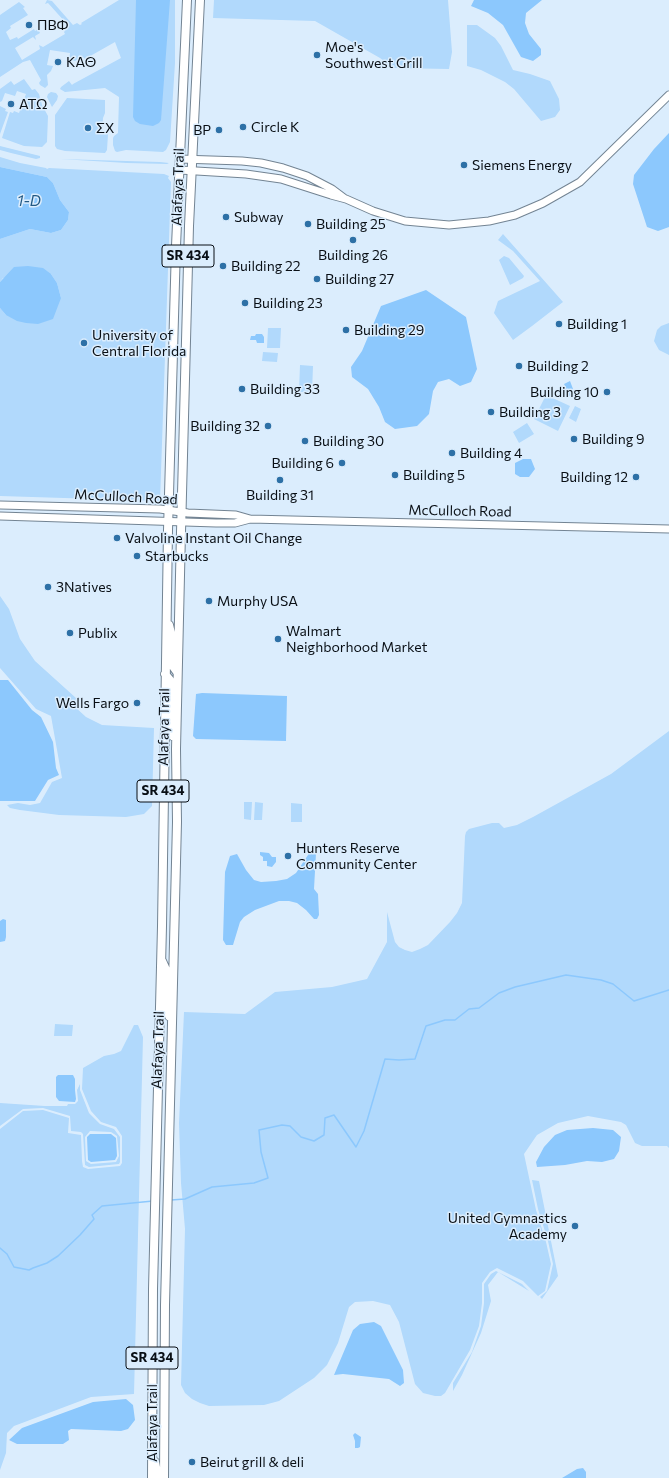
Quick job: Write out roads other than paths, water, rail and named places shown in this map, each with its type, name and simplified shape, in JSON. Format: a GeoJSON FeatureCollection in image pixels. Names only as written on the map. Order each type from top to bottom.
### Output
{"type":"FeatureCollection","features":[{"type":"Feature","properties":{"kind":"main road","name":"Alafaya Trail"},"geometry":{"type":"LineString","coordinates":[[152,1478],[153,1289],[161,959],[168,511],[186,0]]}},
{"type":"Feature","properties":{"kind":"main road","name":"Alafaya Trail"},"geometry":{"type":"LineString","coordinates":[[164,1478],[166,1239],[177,822],[177,672],[192,159],[200,0]]}},
{"type":"Feature","properties":{"kind":"main road"},"geometry":{"type":"LineString","coordinates":[[175,318],[180,331],[186,340]]}},
{"type":"Feature","properties":{"kind":"main road"},"geometry":{"type":"LineString","coordinates":[[166,611],[172,638],[172,665],[177,672]]}},
{"type":"Feature","properties":{"kind":"main road"},"geometry":{"type":"LineString","coordinates":[[165,674],[170,680],[171,686],[170,723],[176,749]]}},
{"type":"Feature","properties":{"kind":"main road"},"geometry":{"type":"LineString","coordinates":[[161,959],[167,972],[166,1004],[172,1027]]}},
{"type":"Feature","properties":{"kind":"main road"},"geometry":{"type":"LineString","coordinates":[[157,1111],[161,1120],[169,1125]]}},
{"type":"Feature","properties":{"kind":"main road"},"geometry":{"type":"LineString","coordinates":[[153,1289],[159,1292],[165,1305]]}},
{"type":"Feature","properties":{"kind":"main road"},"geometry":{"type":"LineString","coordinates":[[152,1451],[158,1478]]}},
{"type":"Feature","properties":{"kind":"street"},"geometry":{"type":"LineString","coordinates":[[180,170],[246,174],[281,179],[331,196],[346,199],[393,217],[416,223],[449,225],[489,221],[515,215],[544,202],[580,182],[669,95]]}},
{"type":"Feature","properties":{"kind":"street"},"geometry":{"type":"LineString","coordinates":[[180,159],[251,161],[283,168],[307,176],[332,189],[346,199]]}},
{"type":"Feature","properties":{"kind":"street","name":"McCulloch Road"},"geometry":{"type":"LineString","coordinates":[[0,504],[236,515],[250,519],[669,529]]}},
{"type":"Feature","properties":{"kind":"street","name":"McCulloch Road"},"geometry":{"type":"LineString","coordinates":[[0,516],[235,523],[250,519]]}},
{"type":"Feature","properties":{"kind":"water"},"geometry":{"type":"Polygon","coordinates":[[[136,0],[170,0],[161,120],[153,126],[140,124],[135,121],[133,117],[136,0]]]}},
{"type":"Feature","properties":{"kind":"water"},"geometry":{"type":"Polygon","coordinates":[[[474,0],[542,0],[526,13],[525,23],[529,34],[541,49],[541,55],[533,61],[521,57],[503,25],[488,13],[471,6],[474,0]]]}},
{"type":"Feature","properties":{"kind":"water"},"geometry":{"type":"Polygon","coordinates":[[[669,133],[669,227],[658,231],[647,227],[633,184],[634,175],[654,149],[669,133]]]}},
{"type":"Feature","properties":{"kind":"water","name":"1-D"},"geometry":{"type":"Polygon","coordinates":[[[0,167],[47,177],[53,183],[60,200],[69,212],[68,220],[61,230],[51,233],[30,229],[0,239],[0,167]]]}},
{"type":"Feature","properties":{"kind":"water"},"geometry":{"type":"Polygon","coordinates":[[[28,266],[43,268],[51,274],[57,283],[61,298],[53,319],[38,324],[17,321],[6,315],[0,308],[0,282],[14,267],[28,266]]]}},
{"type":"Feature","properties":{"kind":"water"},"geometry":{"type":"Polygon","coordinates":[[[426,290],[466,317],[477,369],[471,382],[460,386],[449,379],[438,382],[433,391],[429,414],[417,426],[395,429],[385,422],[379,407],[368,389],[352,377],[351,367],[362,351],[381,306],[426,290]]]}},
{"type":"Feature","properties":{"kind":"water"},"geometry":{"type":"Polygon","coordinates":[[[256,334],[262,334],[264,337],[264,343],[257,343],[256,340],[250,340],[251,336],[255,336],[256,334]]]}},
{"type":"Feature","properties":{"kind":"water"},"geometry":{"type":"Polygon","coordinates":[[[570,381],[573,389],[570,391],[572,395],[566,397],[563,389],[566,388],[564,384],[570,381]]]}},
{"type":"Feature","properties":{"kind":"water"},"geometry":{"type":"Polygon","coordinates":[[[523,459],[531,459],[535,469],[529,477],[520,477],[515,474],[515,463],[523,459]]]}},
{"type":"Feature","properties":{"kind":"water"},"geometry":{"type":"Polygon","coordinates":[[[0,680],[8,680],[32,710],[41,717],[53,742],[56,768],[59,775],[48,780],[35,801],[0,801],[0,680]]]}},
{"type":"Feature","properties":{"kind":"water"},"geometry":{"type":"Polygon","coordinates":[[[196,694],[287,696],[286,741],[196,739],[193,736],[196,694]]]}},
{"type":"Feature","properties":{"kind":"water"},"geometry":{"type":"Polygon","coordinates":[[[260,852],[269,853],[272,857],[276,857],[276,862],[272,867],[267,866],[267,861],[263,861],[263,857],[260,855],[260,852]]]}},
{"type":"Feature","properties":{"kind":"water"},"geometry":{"type":"Polygon","coordinates":[[[310,852],[316,853],[314,889],[318,894],[319,915],[317,919],[314,919],[297,903],[279,901],[255,910],[244,917],[240,922],[233,945],[226,945],[223,940],[225,872],[230,856],[237,854],[246,870],[254,880],[261,882],[287,879],[296,873],[310,852]]]}},
{"type":"Feature","properties":{"kind":"water"},"geometry":{"type":"Polygon","coordinates":[[[3,919],[6,920],[6,937],[5,941],[0,942],[0,921],[3,919]]]}},
{"type":"Feature","properties":{"kind":"water"},"geometry":{"type":"Polygon","coordinates":[[[58,1075],[73,1075],[75,1079],[75,1102],[59,1101],[56,1097],[56,1077],[58,1075]]]}},
{"type":"Feature","properties":{"kind":"water"},"geometry":{"type":"Polygon","coordinates":[[[593,1128],[613,1130],[621,1137],[619,1151],[614,1159],[602,1162],[587,1161],[565,1165],[537,1167],[536,1162],[544,1147],[555,1135],[567,1130],[593,1128]]]}},
{"type":"Feature","properties":{"kind":"water"},"geometry":{"type":"Polygon","coordinates":[[[90,1134],[111,1134],[116,1138],[117,1156],[115,1160],[91,1162],[88,1160],[87,1137],[90,1134]]]}},
{"type":"Feature","properties":{"kind":"water"},"geometry":{"type":"Polygon","coordinates":[[[374,1322],[381,1326],[403,1370],[404,1383],[400,1386],[389,1379],[343,1374],[334,1375],[353,1330],[360,1324],[374,1322]]]}},
{"type":"Feature","properties":{"kind":"water"},"geometry":{"type":"Polygon","coordinates":[[[126,1399],[133,1405],[135,1420],[128,1429],[121,1431],[71,1429],[68,1431],[69,1440],[63,1444],[17,1444],[9,1440],[22,1428],[93,1402],[126,1399]]]}},
{"type":"Feature","properties":{"kind":"water"},"geometry":{"type":"Polygon","coordinates":[[[355,1433],[361,1437],[360,1447],[358,1448],[355,1448],[353,1435],[355,1433]]]}},
{"type":"Feature","properties":{"kind":"water"},"geometry":{"type":"Polygon","coordinates":[[[583,1468],[586,1472],[586,1478],[562,1478],[577,1469],[583,1468]]]}},
{"type":"Feature","properties":{"kind":"waterway"},"geometry":{"type":"LineString","coordinates":[[171,1200],[185,1199],[212,1187],[254,1183],[268,1178],[261,1152],[259,1130],[282,1125],[290,1126],[301,1137],[314,1141],[324,1135],[325,1118],[334,1115],[356,1147],[364,1131],[385,1059],[415,1059],[426,1026],[445,1020],[455,1020],[469,1009],[479,1008],[499,993],[515,987],[566,975],[601,980],[613,984],[634,1001],[669,990]]}},
{"type":"Feature","properties":{"kind":"waterway"},"geometry":{"type":"LineString","coordinates":[[0,1248],[7,1254],[14,1267],[29,1270],[47,1263],[58,1256],[80,1235],[94,1219],[92,1215],[102,1206],[153,1201]]}},
{"type":"Feature","properties":{"kind":"place","name":"ΠΒΦ"},"geometry":{"type":"Point","coordinates":[29,25]}},
{"type":"Feature","properties":{"kind":"place","name":"Moe's Southwest Grill"},"geometry":{"type":"Point","coordinates":[317,55]}},
{"type":"Feature","properties":{"kind":"place","name":"ΚΑΘ"},"geometry":{"type":"Point","coordinates":[58,62]}},
{"type":"Feature","properties":{"kind":"place","name":"ΑΤΩ"},"geometry":{"type":"Point","coordinates":[11,104]}},
{"type":"Feature","properties":{"kind":"place","name":"Circle K"},"geometry":{"type":"Point","coordinates":[243,127]}},
{"type":"Feature","properties":{"kind":"place","name":"ΣΧ"},"geometry":{"type":"Point","coordinates":[88,128]}},
{"type":"Feature","properties":{"kind":"place","name":"BP"},"geometry":{"type":"Point","coordinates":[219,130]}},
{"type":"Feature","properties":{"kind":"place","name":"Siemens Energy"},"geometry":{"type":"Point","coordinates":[464,165]}},
{"type":"Feature","properties":{"kind":"place","name":"Subway"},"geometry":{"type":"Point","coordinates":[226,217]}},
{"type":"Feature","properties":{"kind":"place","name":"Building 25"},"geometry":{"type":"Point","coordinates":[308,224]}},
{"type":"Feature","properties":{"kind":"place","name":"Building 26"},"geometry":{"type":"Point","coordinates":[353,240]}},
{"type":"Feature","properties":{"kind":"place","name":"Building 22"},"geometry":{"type":"Point","coordinates":[223,266]}},
{"type":"Feature","properties":{"kind":"place","name":"Building 27"},"geometry":{"type":"Point","coordinates":[317,279]}},
{"type":"Feature","properties":{"kind":"place","name":"Building 23"},"geometry":{"type":"Point","coordinates":[245,303]}},
{"type":"Feature","properties":{"kind":"place","name":"Building 1"},"geometry":{"type":"Point","coordinates":[559,324]}},
{"type":"Feature","properties":{"kind":"place","name":"Building 29"},"geometry":{"type":"Point","coordinates":[346,330]}},
{"type":"Feature","properties":{"kind":"place","name":"University of Central Florida"},"geometry":{"type":"Point","coordinates":[84,343]}},
{"type":"Feature","properties":{"kind":"place","name":"Building 2"},"geometry":{"type":"Point","coordinates":[519,366]}},
{"type":"Feature","properties":{"kind":"place","name":"Building 33"},"geometry":{"type":"Point","coordinates":[242,389]}},
{"type":"Feature","properties":{"kind":"place","name":"Building 10"},"geometry":{"type":"Point","coordinates":[607,392]}},
{"type":"Feature","properties":{"kind":"place","name":"Building 3"},"geometry":{"type":"Point","coordinates":[491,412]}},
{"type":"Feature","properties":{"kind":"place","name":"Building 32"},"geometry":{"type":"Point","coordinates":[268,426]}},
{"type":"Feature","properties":{"kind":"place","name":"Building 9"},"geometry":{"type":"Point","coordinates":[574,439]}},
{"type":"Feature","properties":{"kind":"place","name":"Building 30"},"geometry":{"type":"Point","coordinates":[305,441]}},
{"type":"Feature","properties":{"kind":"place","name":"Building 4"},"geometry":{"type":"Point","coordinates":[452,453]}},
{"type":"Feature","properties":{"kind":"place","name":"Building 6"},"geometry":{"type":"Point","coordinates":[342,463]}},
{"type":"Feature","properties":{"kind":"place","name":"Building 5"},"geometry":{"type":"Point","coordinates":[395,475]}},
{"type":"Feature","properties":{"kind":"place","name":"Building 12"},"geometry":{"type":"Point","coordinates":[636,477]}},
{"type":"Feature","properties":{"kind":"place","name":"Building 31"},"geometry":{"type":"Point","coordinates":[280,480]}},
{"type":"Feature","properties":{"kind":"place","name":"Valvoline Instant Oil Change"},"geometry":{"type":"Point","coordinates":[117,538]}},
{"type":"Feature","properties":{"kind":"place","name":"Starbucks"},"geometry":{"type":"Point","coordinates":[137,556]}},
{"type":"Feature","properties":{"kind":"place","name":"3Natives"},"geometry":{"type":"Point","coordinates":[48,587]}},
{"type":"Feature","properties":{"kind":"place","name":"Murphy USA"},"geometry":{"type":"Point","coordinates":[209,601]}},
{"type":"Feature","properties":{"kind":"place","name":"Publix"},"geometry":{"type":"Point","coordinates":[70,633]}},
{"type":"Feature","properties":{"kind":"place","name":"Walmart Neighborhood Market"},"geometry":{"type":"Point","coordinates":[278,639]}},
{"type":"Feature","properties":{"kind":"place","name":"Wells Fargo"},"geometry":{"type":"Point","coordinates":[137,703]}},
{"type":"Feature","properties":{"kind":"place","name":"Hunters Reserve Community Center"},"geometry":{"type":"Point","coordinates":[288,856]}},
{"type":"Feature","properties":{"kind":"place","name":"United Gymnastics Academy"},"geometry":{"type":"Point","coordinates":[575,1226]}},
{"type":"Feature","properties":{"kind":"place","name":"Beirut grill & deli"},"geometry":{"type":"Point","coordinates":[192,1462]}}]}
